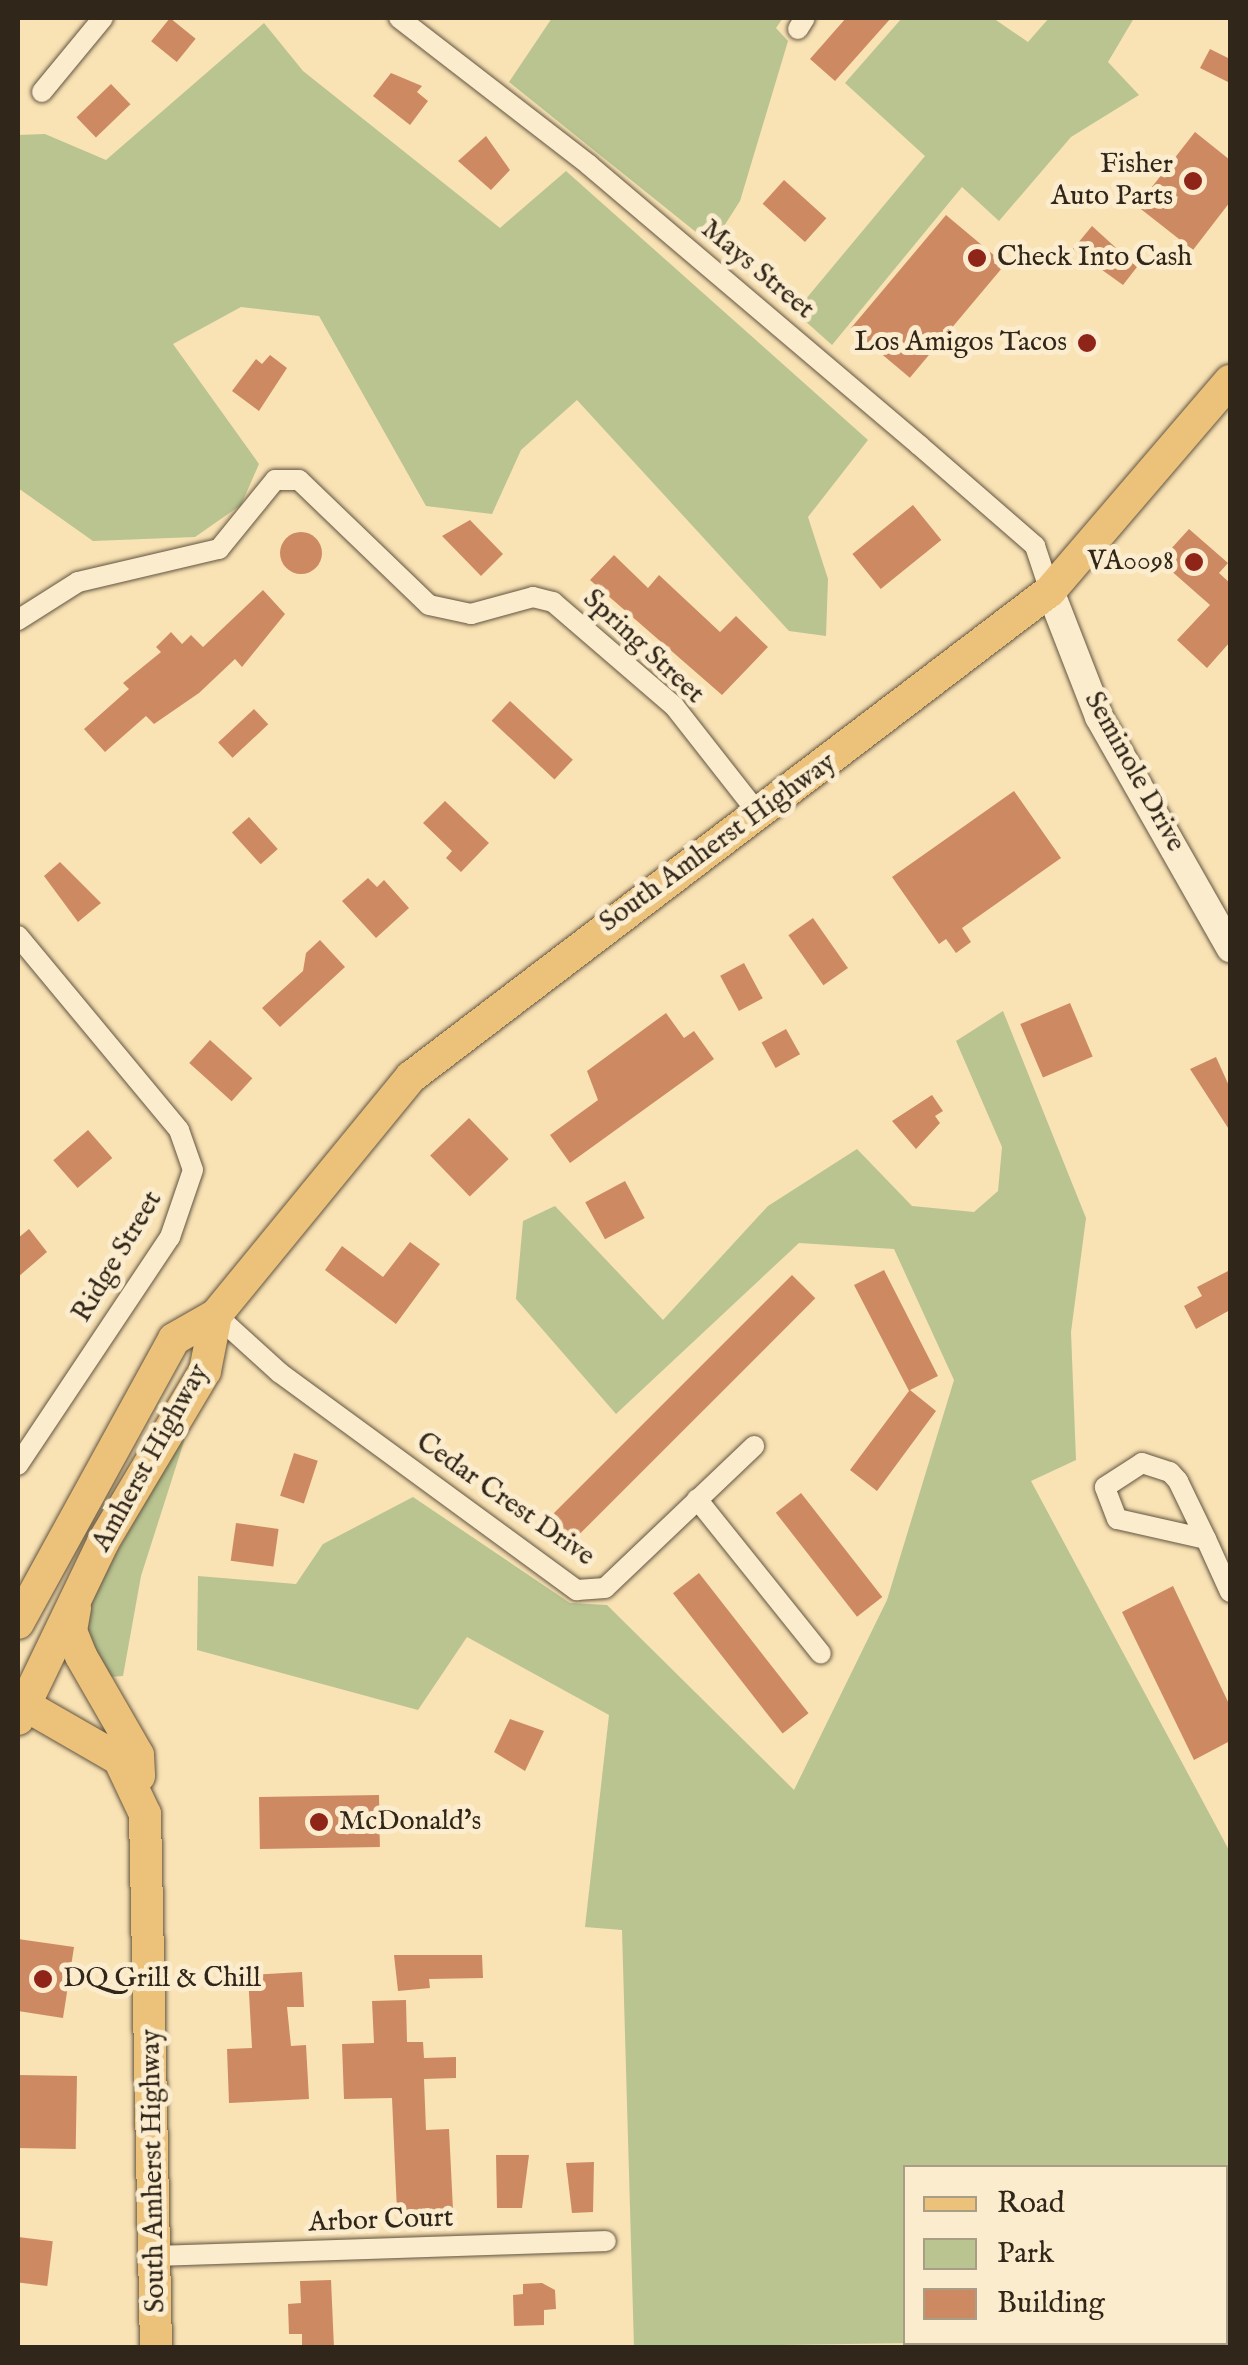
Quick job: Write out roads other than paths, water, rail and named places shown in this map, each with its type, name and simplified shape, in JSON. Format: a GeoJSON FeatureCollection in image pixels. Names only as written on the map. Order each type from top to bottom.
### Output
{"type":"FeatureCollection","features":[{"type":"Feature","properties":{"kind":"main road","name":"South Amherst Highway"},"geometry":{"type":"LineString","coordinates":[[216,1314],[328,1169],[426,1064],[1050,591],[1230,381]]}},
{"type":"Feature","properties":{"kind":"main road","name":"Amherst Highway"},"geometry":{"type":"LineString","coordinates":[[20,1708],[77,1594],[205,1371],[216,1314]]}},
{"type":"Feature","properties":{"kind":"main road","name":"Amherst Highway"},"geometry":{"type":"LineString","coordinates":[[18,1623],[93,1474],[174,1339],[216,1314]]}},
{"type":"Feature","properties":{"kind":"main road","name":"South Amherst Highway"},"geometry":{"type":"LineString","coordinates":[[77,1594],[71,1631],[138,1755],[158,2256],[156,2348]]}},
{"type":"Feature","properties":{"kind":"main road"},"geometry":{"type":"LineString","coordinates":[[20,1708],[97,1741],[140,1791]]}},
{"type":"Feature","properties":{"kind":"street"},"geometry":{"type":"LineString","coordinates":[[42,92],[103,18]]}},
{"type":"Feature","properties":{"kind":"street","name":"Mays Street"},"geometry":{"type":"LineString","coordinates":[[399,18],[890,419],[1034,546],[1050,591]]}},
{"type":"Feature","properties":{"kind":"street","name":"Spring Street"},"geometry":{"type":"LineString","coordinates":[[18,620],[78,582],[219,549],[275,480],[299,480],[429,604],[470,614],[533,597],[553,602],[674,706],[758,813]]}},
{"type":"Feature","properties":{"kind":"street","name":"Seminole Drive"},"geometry":{"type":"LineString","coordinates":[[1050,591],[1099,717],[1230,948]]}},
{"type":"Feature","properties":{"kind":"street","name":"Ridge Street"},"geometry":{"type":"LineString","coordinates":[[18,1465],[170,1238],[193,1178],[179,1130],[20,943]]}},
{"type":"Feature","properties":{"kind":"street","name":"Cedar Crest Drive"},"geometry":{"type":"LineString","coordinates":[[216,1314],[280,1372],[577,1590],[605,1588],[754,1446]]}},
{"type":"Feature","properties":{"kind":"street"},"geometry":{"type":"LineString","coordinates":[[1206,1539],[1117,1519],[1105,1486],[1125,1468],[1157,1465],[1178,1481],[1206,1539],[1230,1592]]}},
{"type":"Feature","properties":{"kind":"street"},"geometry":{"type":"LineString","coordinates":[[697,1499],[821,1654]]}},
{"type":"Feature","properties":{"kind":"street","name":"Arbor Court"},"geometry":{"type":"LineString","coordinates":[[158,2256],[606,2242]]}},
{"type":"Feature","properties":{"kind":"place","name":"Fisher Auto Parts"},"geometry":{"type":"Point","coordinates":[1193,181]}},
{"type":"Feature","properties":{"kind":"place","name":"Check Into Cash"},"geometry":{"type":"Point","coordinates":[977,258]}},
{"type":"Feature","properties":{"kind":"place","name":"Los Amigos Tacos"},"geometry":{"type":"Point","coordinates":[1087,343]}},
{"type":"Feature","properties":{"kind":"place","name":"VA0098"},"geometry":{"type":"Point","coordinates":[1194,562]}},
{"type":"Feature","properties":{"kind":"place","name":"McDonald's"},"geometry":{"type":"Point","coordinates":[319,1822]}},
{"type":"Feature","properties":{"kind":"place","name":"DQ Grill & Chill"},"geometry":{"type":"Point","coordinates":[43,1979]}}]}
